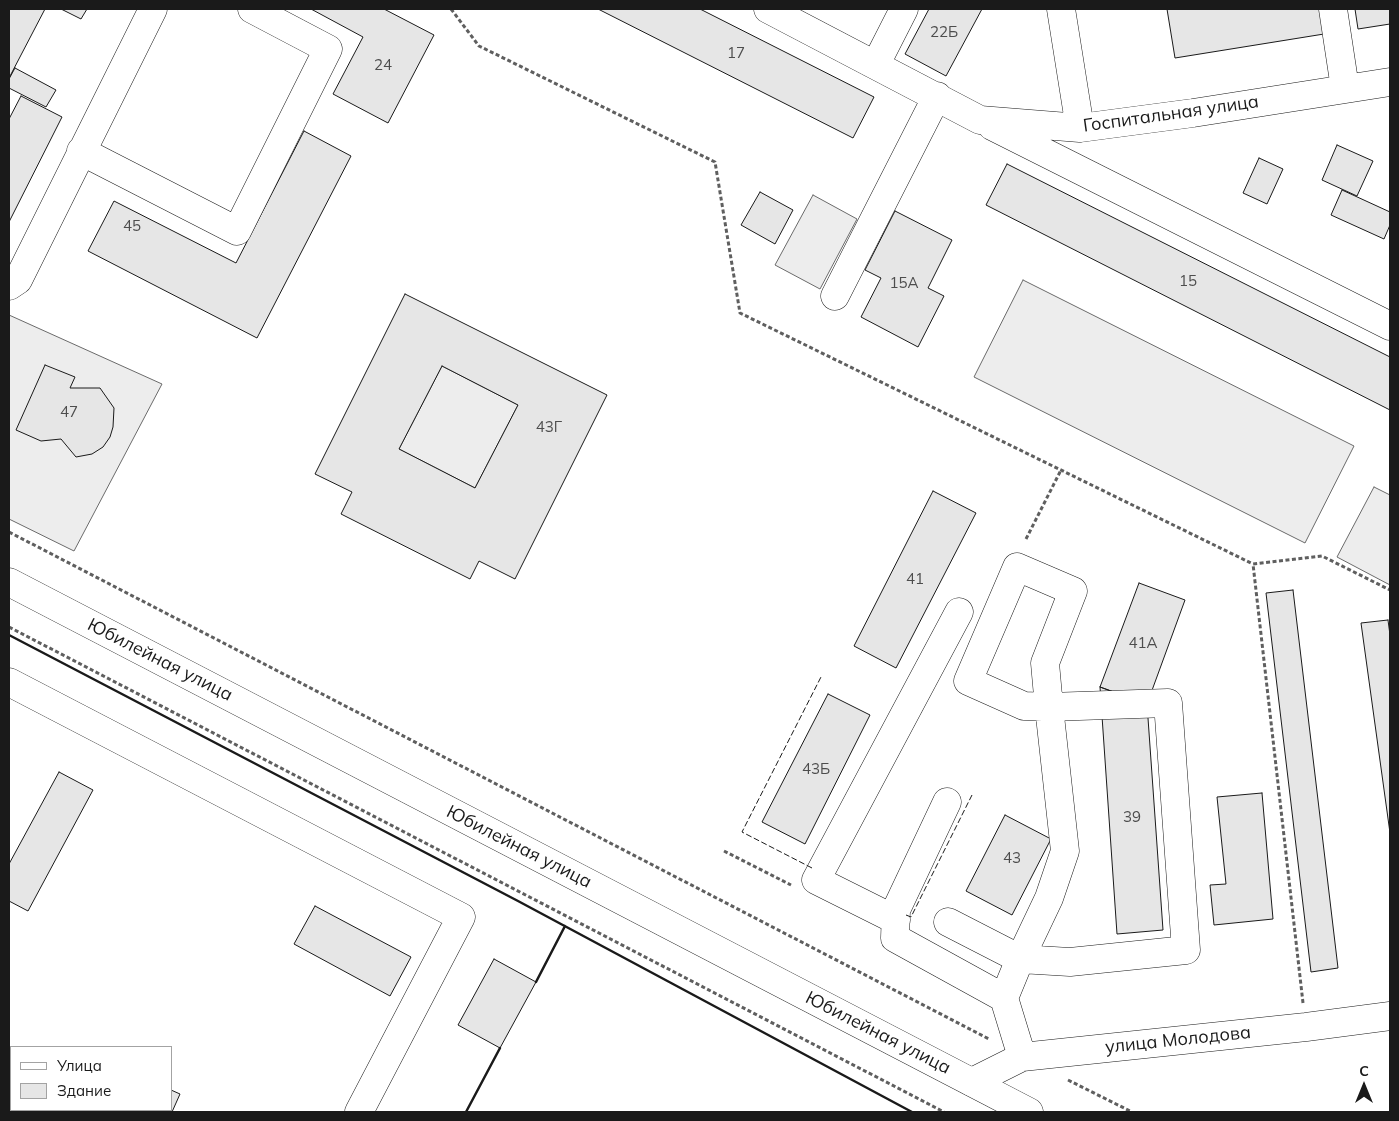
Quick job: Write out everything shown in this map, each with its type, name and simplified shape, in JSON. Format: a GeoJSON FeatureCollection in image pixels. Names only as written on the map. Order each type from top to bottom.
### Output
{"type":"FeatureCollection","features":[{"type":"Feature","properties":{"kind":"main road"},"geometry":{"type":"LineString","coordinates":[[9,286],[18,280],[81,150],[153,9]]}},
{"type":"Feature","properties":{"kind":"main road"},"geometry":{"type":"LineString","coordinates":[[81,150],[237,231],[328,49],[252,9]]}},
{"type":"Feature","properties":{"kind":"main road","name":"Госпитальная улица"},"geometry":{"type":"LineString","coordinates":[[768,9],[980,120],[1080,128],[1390,82]]}},
{"type":"Feature","properties":{"kind":"main road"},"geometry":{"type":"LineString","coordinates":[[876,64],[904,9]]}},
{"type":"Feature","properties":{"kind":"main road"},"geometry":{"type":"LineString","coordinates":[[1061,9],[1080,128]]}},
{"type":"Feature","properties":{"kind":"main road"},"geometry":{"type":"LineString","coordinates":[[1333,9],[1345,88]]}},
{"type":"Feature","properties":{"kind":"main road"},"geometry":{"type":"LineString","coordinates":[[835,296],[937,96]]}},
{"type":"Feature","properties":{"kind":"main road"},"geometry":{"type":"LineString","coordinates":[[980,120],[1390,326]]}},
{"type":"Feature","properties":{"kind":"main road"},"geometry":{"type":"LineString","coordinates":[[948,922],[1020,959],[1070,962],[1186,950],[1168,703],[1049,707],[1024,706],[968,681],[1017,567],[1073,591],[1045,663],[1049,707],[1066,851],[1049,898],[1020,959],[1004,998],[1022,1056]]}},
{"type":"Feature","properties":{"kind":"main road","name":"Юбилейная улица"},"geometry":{"type":"LineString","coordinates":[[9,582],[1029,1112]]}},
{"type":"Feature","properties":{"kind":"main road"},"geometry":{"type":"LineString","coordinates":[[896,920],[816,880],[960,612]]}},
{"type":"Feature","properties":{"kind":"main road"},"geometry":{"type":"LineString","coordinates":[[9,682],[461,917],[359,1112]]}},
{"type":"Feature","properties":{"kind":"main road"},"geometry":{"type":"LineString","coordinates":[[947,802],[896,910],[895,938],[1004,998]]}},
{"type":"Feature","properties":{"kind":"main road","name":"улица Молодова"},"geometry":{"type":"LineString","coordinates":[[972,1082],[1022,1056],[1306,1027],[1390,1016]]}},
{"type":"Feature","properties":{"kind":"path"},"geometry":{"type":"LineString","coordinates":[[451,9],[479,46]]}},
{"type":"Feature","properties":{"kind":"path"},"geometry":{"type":"LineString","coordinates":[[1026,538],[1060,470]]}},
{"type":"Feature","properties":{"kind":"path"},"geometry":{"type":"LineString","coordinates":[[9,532],[1022,1056]]}},
{"type":"Feature","properties":{"kind":"path"},"geometry":{"type":"LineString","coordinates":[[1306,1027],[1253,564],[1322,556],[1390,590]]}},
{"type":"Feature","properties":{"kind":"path"},"geometry":{"type":"LineString","coordinates":[[9,627],[944,1112]]}},
{"type":"Feature","properties":{"kind":"path"},"geometry":{"type":"LineString","coordinates":[[1064,1078],[1132,1112]]}},
{"type":"Feature","properties":{"kind":"shaded area"},"geometry":{"type":"Polygon","coordinates":[[[813,195],[857,219],[820,289],[775,265],[813,195]]]}},
{"type":"Feature","properties":{"kind":"shaded area"},"geometry":{"type":"Polygon","coordinates":[[[1023,280],[1354,446],[1305,543],[974,377],[1023,280]]]}},
{"type":"Feature","properties":{"kind":"shaded area"},"geometry":{"type":"Polygon","coordinates":[[[9,315],[162,384],[74,551],[9,519],[9,315]]]}},
{"type":"Feature","properties":{"kind":"shaded area"},"geometry":{"type":"Polygon","coordinates":[[[442,366],[518,405],[475,488],[399,449],[442,366]]]}},
{"type":"Feature","properties":{"kind":"shaded area"},"geometry":{"type":"Polygon","coordinates":[[[1374,487],[1390,495],[1390,585],[1337,557],[1374,487]]]}},
{"type":"Feature","properties":{"kind":"building"},"geometry":{"type":"Polygon","coordinates":[[[9,9],[45,9],[9,78],[9,9]]]}},
{"type":"Feature","properties":{"kind":"building"},"geometry":{"type":"Polygon","coordinates":[[[61,9],[87,9],[81,19],[61,9]]]}},
{"type":"Feature","properties":{"kind":"building"},"geometry":{"type":"Polygon","coordinates":[[[311,9],[384,9],[434,35],[388,123],[333,94],[363,37],[311,9]]]}},
{"type":"Feature","properties":{"kind":"building"},"geometry":{"type":"Polygon","coordinates":[[[598,9],[700,9],[874,97],[853,138],[598,9]]]}},
{"type":"Feature","properties":{"kind":"building"},"geometry":{"type":"Polygon","coordinates":[[[929,9],[982,9],[946,76],[905,54],[929,9]]]}},
{"type":"Feature","properties":{"kind":"building"},"geometry":{"type":"Polygon","coordinates":[[[1167,9],[1320,9],[1324,34],[1175,58],[1167,9]]]}},
{"type":"Feature","properties":{"kind":"building"},"geometry":{"type":"Polygon","coordinates":[[[1355,9],[1390,9],[1390,24],[1358,29],[1355,9]]]}},
{"type":"Feature","properties":{"kind":"building"},"geometry":{"type":"Polygon","coordinates":[[[15,68],[56,90],[46,107],[9,88],[9,79],[15,68]]]}},
{"type":"Feature","properties":{"kind":"building"},"geometry":{"type":"Polygon","coordinates":[[[21,96],[62,117],[9,222],[9,119],[21,96]]]}},
{"type":"Feature","properties":{"kind":"building"},"geometry":{"type":"Polygon","coordinates":[[[304,131],[351,156],[257,338],[88,251],[114,201],[236,263],[304,131]]]}},
{"type":"Feature","properties":{"kind":"building"},"geometry":{"type":"Polygon","coordinates":[[[1337,145],[1373,161],[1357,196],[1322,180],[1337,145]]]}},
{"type":"Feature","properties":{"kind":"building"},"geometry":{"type":"Polygon","coordinates":[[[1259,158],[1283,169],[1267,204],[1243,193],[1259,158]]]}},
{"type":"Feature","properties":{"kind":"building"},"geometry":{"type":"Polygon","coordinates":[[[1007,164],[1390,357],[1390,410],[986,205],[1007,164]]]}},
{"type":"Feature","properties":{"kind":"building"},"geometry":{"type":"Polygon","coordinates":[[[1342,190],[1390,212],[1390,225],[1384,239],[1331,215],[1342,190]]]}},
{"type":"Feature","properties":{"kind":"building"},"geometry":{"type":"Polygon","coordinates":[[[760,192],[793,210],[775,244],[741,225],[760,192]]]}},
{"type":"Feature","properties":{"kind":"building"},"geometry":{"type":"Polygon","coordinates":[[[895,211],[952,240],[928,288],[944,296],[918,347],[861,317],[881,278],[865,270],[895,211]]]}},
{"type":"Feature","properties":{"kind":"building"},"geometry":{"type":"Polygon","coordinates":[[[405,294],[607,395],[515,579],[479,561],[470,579],[341,514],[352,492],[315,474],[405,294]],[[442,366],[399,449],[475,488],[518,405],[442,366]]]}},
{"type":"Feature","properties":{"kind":"building"},"geometry":{"type":"Polygon","coordinates":[[[45,365],[75,377],[70,388],[100,388],[114,408],[113,427],[110,437],[103,447],[92,454],[76,457],[61,439],[41,441],[16,430],[45,365]]]}},
{"type":"Feature","properties":{"kind":"building"},"geometry":{"type":"Polygon","coordinates":[[[933,491],[976,513],[896,668],[854,646],[933,491]]]}},
{"type":"Feature","properties":{"kind":"building"},"geometry":{"type":"Polygon","coordinates":[[[1139,583],[1185,600],[1147,704],[1100,687],[1139,583]]]}},
{"type":"Feature","properties":{"kind":"building"},"geometry":{"type":"Polygon","coordinates":[[[1293,590],[1338,968],[1311,972],[1266,593],[1293,590]]]}},
{"type":"Feature","properties":{"kind":"building"},"geometry":{"type":"Polygon","coordinates":[[[1388,620],[1390,635],[1390,833],[1361,623],[1388,620]]]}},
{"type":"Feature","properties":{"kind":"building"},"geometry":{"type":"Polygon","coordinates":[[[1100,687],[1147,704],[1163,930],[1117,934],[1100,687]]]}},
{"type":"Feature","properties":{"kind":"building"},"geometry":{"type":"Polygon","coordinates":[[[828,694],[870,715],[805,844],[762,822],[828,694]]]}},
{"type":"Feature","properties":{"kind":"building"},"geometry":{"type":"Polygon","coordinates":[[[59,772],[93,790],[28,911],[9,901],[9,864],[59,772]]]}},
{"type":"Feature","properties":{"kind":"building"},"geometry":{"type":"Polygon","coordinates":[[[1262,793],[1273,919],[1214,925],[1210,885],[1226,884],[1217,797],[1262,793]]]}},
{"type":"Feature","properties":{"kind":"building"},"geometry":{"type":"Polygon","coordinates":[[[1005,815],[1051,839],[1012,915],[966,891],[1005,815]]]}},
{"type":"Feature","properties":{"kind":"building"},"geometry":{"type":"Polygon","coordinates":[[[315,906],[411,957],[390,996],[294,944],[315,906]]]}},
{"type":"Feature","properties":{"kind":"building"},"geometry":{"type":"Polygon","coordinates":[[[494,959],[536,982],[500,1048],[458,1025],[494,959]]]}},
{"type":"Feature","properties":{"kind":"building"},"geometry":{"type":"Polygon","coordinates":[[[172,1090],[180,1094],[172,1112],[131,1112],[172,1111],[172,1090]]]}},
{"type":"Feature","properties":{"kind":"fence"},"geometry":{"type":"LineString","coordinates":[[812,868],[742,832],[822,675]]}},
{"type":"Feature","properties":{"kind":"fence"},"geometry":{"type":"LineString","coordinates":[[906,915],[911,917],[972,795]]}},
{"type":"Feature","properties":{"kind":"wall"},"geometry":{"type":"LineString","coordinates":[[9,635],[518,901],[912,1112]]}},
{"type":"Feature","properties":{"kind":"wall"},"geometry":{"type":"LineString","coordinates":[[536,982],[565,926]]}},
{"type":"Feature","properties":{"kind":"wall"},"geometry":{"type":"LineString","coordinates":[[466,1112],[500,1048]]}}]}
